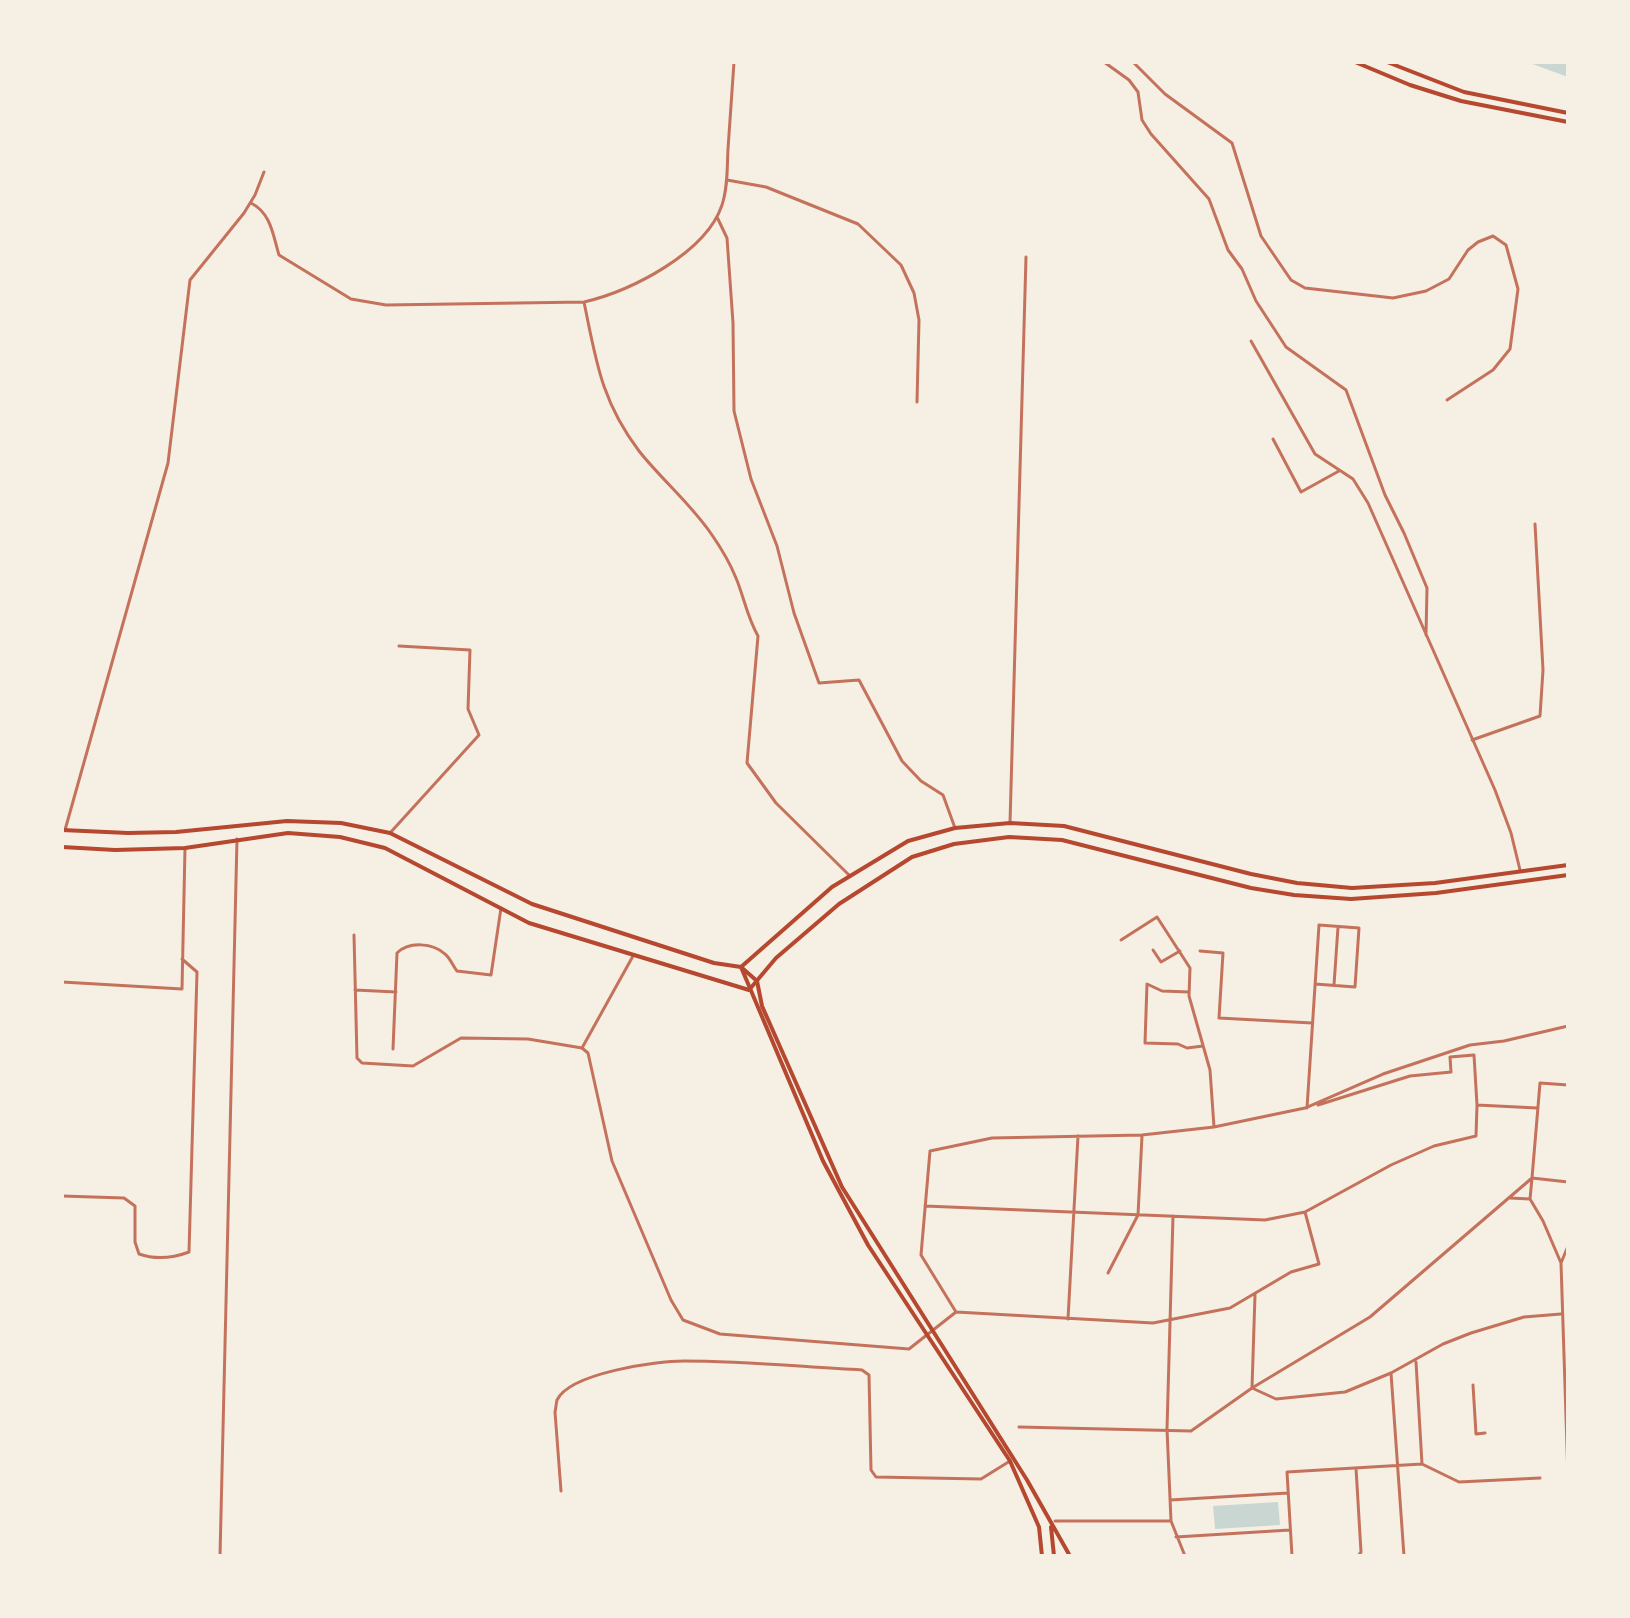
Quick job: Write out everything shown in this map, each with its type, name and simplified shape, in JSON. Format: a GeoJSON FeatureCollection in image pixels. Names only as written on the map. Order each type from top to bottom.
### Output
{"type":"FeatureCollection","features":[{"type":"Feature","properties":{"kind":"main road"},"geometry":{"type":"LineString","coordinates":[[1355,62],[1410,85],[1461,101],[1568,122]]}},
{"type":"Feature","properties":{"kind":"main road"},"geometry":{"type":"LineString","coordinates":[[1387,62],[1464,92],[1568,113]]}},
{"type":"Feature","properties":{"kind":"main road"},"geometry":{"type":"LineString","coordinates":[[64,830],[176,832],[287,821],[341,823],[390,833],[532,904],[714,963],[741,967],[757,981],[762,1006],[842,1187],[1053,1522],[1070,1556]]}},
{"type":"Feature","properties":{"kind":"main road"},"geometry":{"type":"LineString","coordinates":[[741,967],[832,887],[908,841],[955,828],[1010,823],[1064,826],[1251,874],[1352,888],[1435,883],[1568,865]]}},
{"type":"Feature","properties":{"kind":"main road"},"geometry":{"type":"LineString","coordinates":[[62,847],[129,850],[185,848],[288,833],[340,837],[385,848],[529,923],[749,990]]}},
{"type":"Feature","properties":{"kind":"main road"},"geometry":{"type":"LineString","coordinates":[[749,990],[776,958],[839,904],[912,857],[954,844],[1009,837],[1062,840],[1251,888],[1351,899],[1436,893],[1568,875]]}},
{"type":"Feature","properties":{"kind":"main road"},"geometry":{"type":"LineString","coordinates":[[741,967],[823,1161],[868,1245],[1010,1461],[1039,1527],[1042,1556]]}},
{"type":"Feature","properties":{"kind":"main road"},"geometry":{"type":"LineString","coordinates":[[1053,1522],[1054,1556]]}},
{"type":"Feature","properties":{"kind":"street"},"geometry":{"type":"LineString","coordinates":[[251,203],[259,207],[268,219],[279,255],[351,299],[417,307],[584,302],[605,297],[650,278],[694,242],[717,217],[723,204],[727,180],[734,62]]}},
{"type":"Feature","properties":{"kind":"street"},"geometry":{"type":"LineString","coordinates":[[1104,62],[1129,80],[1138,92],[1142,120],[1209,199],[1228,250],[1286,347],[1346,390],[1385,495],[1427,588],[1426,635]]}},
{"type":"Feature","properties":{"kind":"street"},"geometry":{"type":"LineString","coordinates":[[1133,62],[1165,94],[1232,143],[1261,236],[1291,280],[1305,288],[1393,298],[1426,291],[1449,279],[1468,250],[1478,242],[1493,236],[1506,245],[1518,289],[1510,349],[1493,370],[1447,400]]}},
{"type":"Feature","properties":{"kind":"street"},"geometry":{"type":"LineString","coordinates":[[64,830],[168,463],[190,280],[251,203],[264,172]]}},
{"type":"Feature","properties":{"kind":"street"},"geometry":{"type":"LineString","coordinates":[[727,180],[766,187],[858,224],[901,265],[914,293],[919,320],[917,402]]}},
{"type":"Feature","properties":{"kind":"street"},"geometry":{"type":"LineString","coordinates":[[717,217],[727,238],[733,323],[734,411],[751,479],[777,546],[794,613],[819,683],[859,680],[902,761],[921,781],[943,795],[955,828]]}},
{"type":"Feature","properties":{"kind":"street"},"geometry":{"type":"LineString","coordinates":[[1010,823],[1026,257]]}},
{"type":"Feature","properties":{"kind":"street"},"geometry":{"type":"LineString","coordinates":[[584,302],[602,385],[623,428],[649,462],[698,514],[712,535],[737,579],[749,622],[758,636],[747,763],[776,803],[850,876]]}},
{"type":"Feature","properties":{"kind":"street"},"geometry":{"type":"LineString","coordinates":[[1251,341],[1315,454],[1353,479],[1368,503],[1495,790],[1511,833],[1520,870]]}},
{"type":"Feature","properties":{"kind":"street"},"geometry":{"type":"LineString","coordinates":[[1273,439],[1301,492],[1339,471]]}},
{"type":"Feature","properties":{"kind":"street"},"geometry":{"type":"LineString","coordinates":[[1472,740],[1540,716],[1543,670],[1535,524]]}},
{"type":"Feature","properties":{"kind":"street"},"geometry":{"type":"LineString","coordinates":[[390,833],[479,735],[468,709],[470,650],[399,646]]}},
{"type":"Feature","properties":{"kind":"street"},"geometry":{"type":"LineString","coordinates":[[220,1556],[237,839]]}},
{"type":"Feature","properties":{"kind":"street"},"geometry":{"type":"LineString","coordinates":[[62,982],[182,989],[185,848]]}},
{"type":"Feature","properties":{"kind":"street"},"geometry":{"type":"LineString","coordinates":[[393,1049],[397,953],[404,946],[415,944],[444,952],[457,971],[491,975],[501,908]]}},
{"type":"Feature","properties":{"kind":"street"},"geometry":{"type":"LineString","coordinates":[[1121,940],[1157,917],[1190,968],[1189,992],[1210,1070],[1214,1127]]}},
{"type":"Feature","properties":{"kind":"street"},"geometry":{"type":"LineString","coordinates":[[1305,1108],[1319,925],[1359,928],[1355,987],[1315,984]]}},
{"type":"Feature","properties":{"kind":"street"},"geometry":{"type":"LineString","coordinates":[[1334,985],[1338,927]]}},
{"type":"Feature","properties":{"kind":"street"},"geometry":{"type":"LineString","coordinates":[[354,935],[357,1058],[369,1065],[413,1066],[461,1038],[528,1039],[582,1048],[588,1053],[612,1161],[671,1300],[683,1320],[720,1334],[909,1349],[956,1312],[1153,1323],[1230,1308],[1291,1272],[1319,1264],[1305,1212]]}},
{"type":"Feature","properties":{"kind":"street"},"geometry":{"type":"LineString","coordinates":[[1153,950],[1161,962],[1180,951]]}},
{"type":"Feature","properties":{"kind":"street"},"geometry":{"type":"LineString","coordinates":[[1200,951],[1223,953],[1219,1018],[1312,1023]]}},
{"type":"Feature","properties":{"kind":"street"},"geometry":{"type":"LineString","coordinates":[[582,1048],[633,956]]}},
{"type":"Feature","properties":{"kind":"street"},"geometry":{"type":"LineString","coordinates":[[62,1196],[124,1198],[135,1206],[135,1242],[139,1254],[174,1258],[189,1252],[197,972],[182,959]]}},
{"type":"Feature","properties":{"kind":"street"},"geometry":{"type":"LineString","coordinates":[[1189,992],[1162,991],[1147,984],[1145,1043],[1178,1044],[1187,1048],[1203,1046]]}},
{"type":"Feature","properties":{"kind":"street"},"geometry":{"type":"LineString","coordinates":[[355,990],[396,992]]}},
{"type":"Feature","properties":{"kind":"street"},"geometry":{"type":"LineString","coordinates":[[1305,1108],[1383,1074],[1470,1045],[1504,1041],[1568,1026]]}},
{"type":"Feature","properties":{"kind":"street"},"geometry":{"type":"LineString","coordinates":[[925,1206],[1265,1220],[1305,1212],[1409,1157],[1434,1146],[1476,1136],[1474,1055],[1450,1057],[1451,1072],[1410,1076],[1305,1108],[1214,1127],[1142,1135],[992,1138],[930,1151],[925,1206],[921,1255],[956,1312]]}},
{"type":"Feature","properties":{"kind":"street"},"geometry":{"type":"LineString","coordinates":[[1561,1263],[1530,1199],[1540,1083],[1568,1085]]}},
{"type":"Feature","properties":{"kind":"street"},"geometry":{"type":"LineString","coordinates":[[1477,1105],[1537,1108]]}},
{"type":"Feature","properties":{"kind":"street"},"geometry":{"type":"LineString","coordinates":[[1108,1273],[1138,1215],[1142,1135]]}},
{"type":"Feature","properties":{"kind":"street"},"geometry":{"type":"LineString","coordinates":[[1068,1319],[1078,1136]]}},
{"type":"Feature","properties":{"kind":"street"},"geometry":{"type":"LineString","coordinates":[[1019,1427],[1191,1431],[1252,1388],[1370,1317],[1532,1178],[1568,1182]]}},
{"type":"Feature","properties":{"kind":"street"},"geometry":{"type":"LineString","coordinates":[[1507,1198],[1530,1199]]}},
{"type":"Feature","properties":{"kind":"street"},"geometry":{"type":"LineString","coordinates":[[1173,1216],[1167,1429],[1171,1521],[1185,1556]]}},
{"type":"Feature","properties":{"kind":"street"},"geometry":{"type":"LineString","coordinates":[[1568,1246],[1561,1263],[1568,1478]]}},
{"type":"Feature","properties":{"kind":"street"},"geometry":{"type":"LineString","coordinates":[[1252,1388],[1255,1294]]}},
{"type":"Feature","properties":{"kind":"street"},"geometry":{"type":"LineString","coordinates":[[1252,1388],[1276,1399],[1345,1392],[1416,1362],[1443,1344],[1503,1322],[1536,1315],[1561,1314]]}},
{"type":"Feature","properties":{"kind":"street"},"geometry":{"type":"LineString","coordinates":[[561,1491],[555,1412],[557,1400],[583,1380],[652,1363],[684,1361],[862,1370],[869,1375],[871,1470],[876,1477],[981,1479],[1010,1461]]}},
{"type":"Feature","properties":{"kind":"street"},"geometry":{"type":"LineString","coordinates":[[1416,1362],[1422,1464]]}},
{"type":"Feature","properties":{"kind":"street"},"geometry":{"type":"LineString","coordinates":[[1391,1373],[1404,1556]]}},
{"type":"Feature","properties":{"kind":"street"},"geometry":{"type":"LineString","coordinates":[[1473,1385],[1476,1434],[1485,1433]]}},
{"type":"Feature","properties":{"kind":"street"},"geometry":{"type":"LineString","coordinates":[[1292,1556],[1287,1472],[1422,1464],[1459,1482],[1540,1478]]}},
{"type":"Feature","properties":{"kind":"street"},"geometry":{"type":"LineString","coordinates":[[1356,1468],[1361,1552],[1358,1556]]}},
{"type":"Feature","properties":{"kind":"street"},"geometry":{"type":"LineString","coordinates":[[1170,1500],[1288,1493]]}},
{"type":"Feature","properties":{"kind":"street"},"geometry":{"type":"LineString","coordinates":[[1053,1522],[1171,1521]]}},
{"type":"Feature","properties":{"kind":"street"},"geometry":{"type":"LineString","coordinates":[[1176,1537],[1290,1530]]}},
{"type":"Feature","properties":{"kind":"shaded area"},"geometry":{"type":"Polygon","coordinates":[[[1527,62],[1568,62],[1568,77],[1527,62]]]}},
{"type":"Feature","properties":{"kind":"shaded area"},"geometry":{"type":"Polygon","coordinates":[[[1278,1502],[1280,1525],[1215,1529],[1213,1506],[1278,1502]]]}}]}
